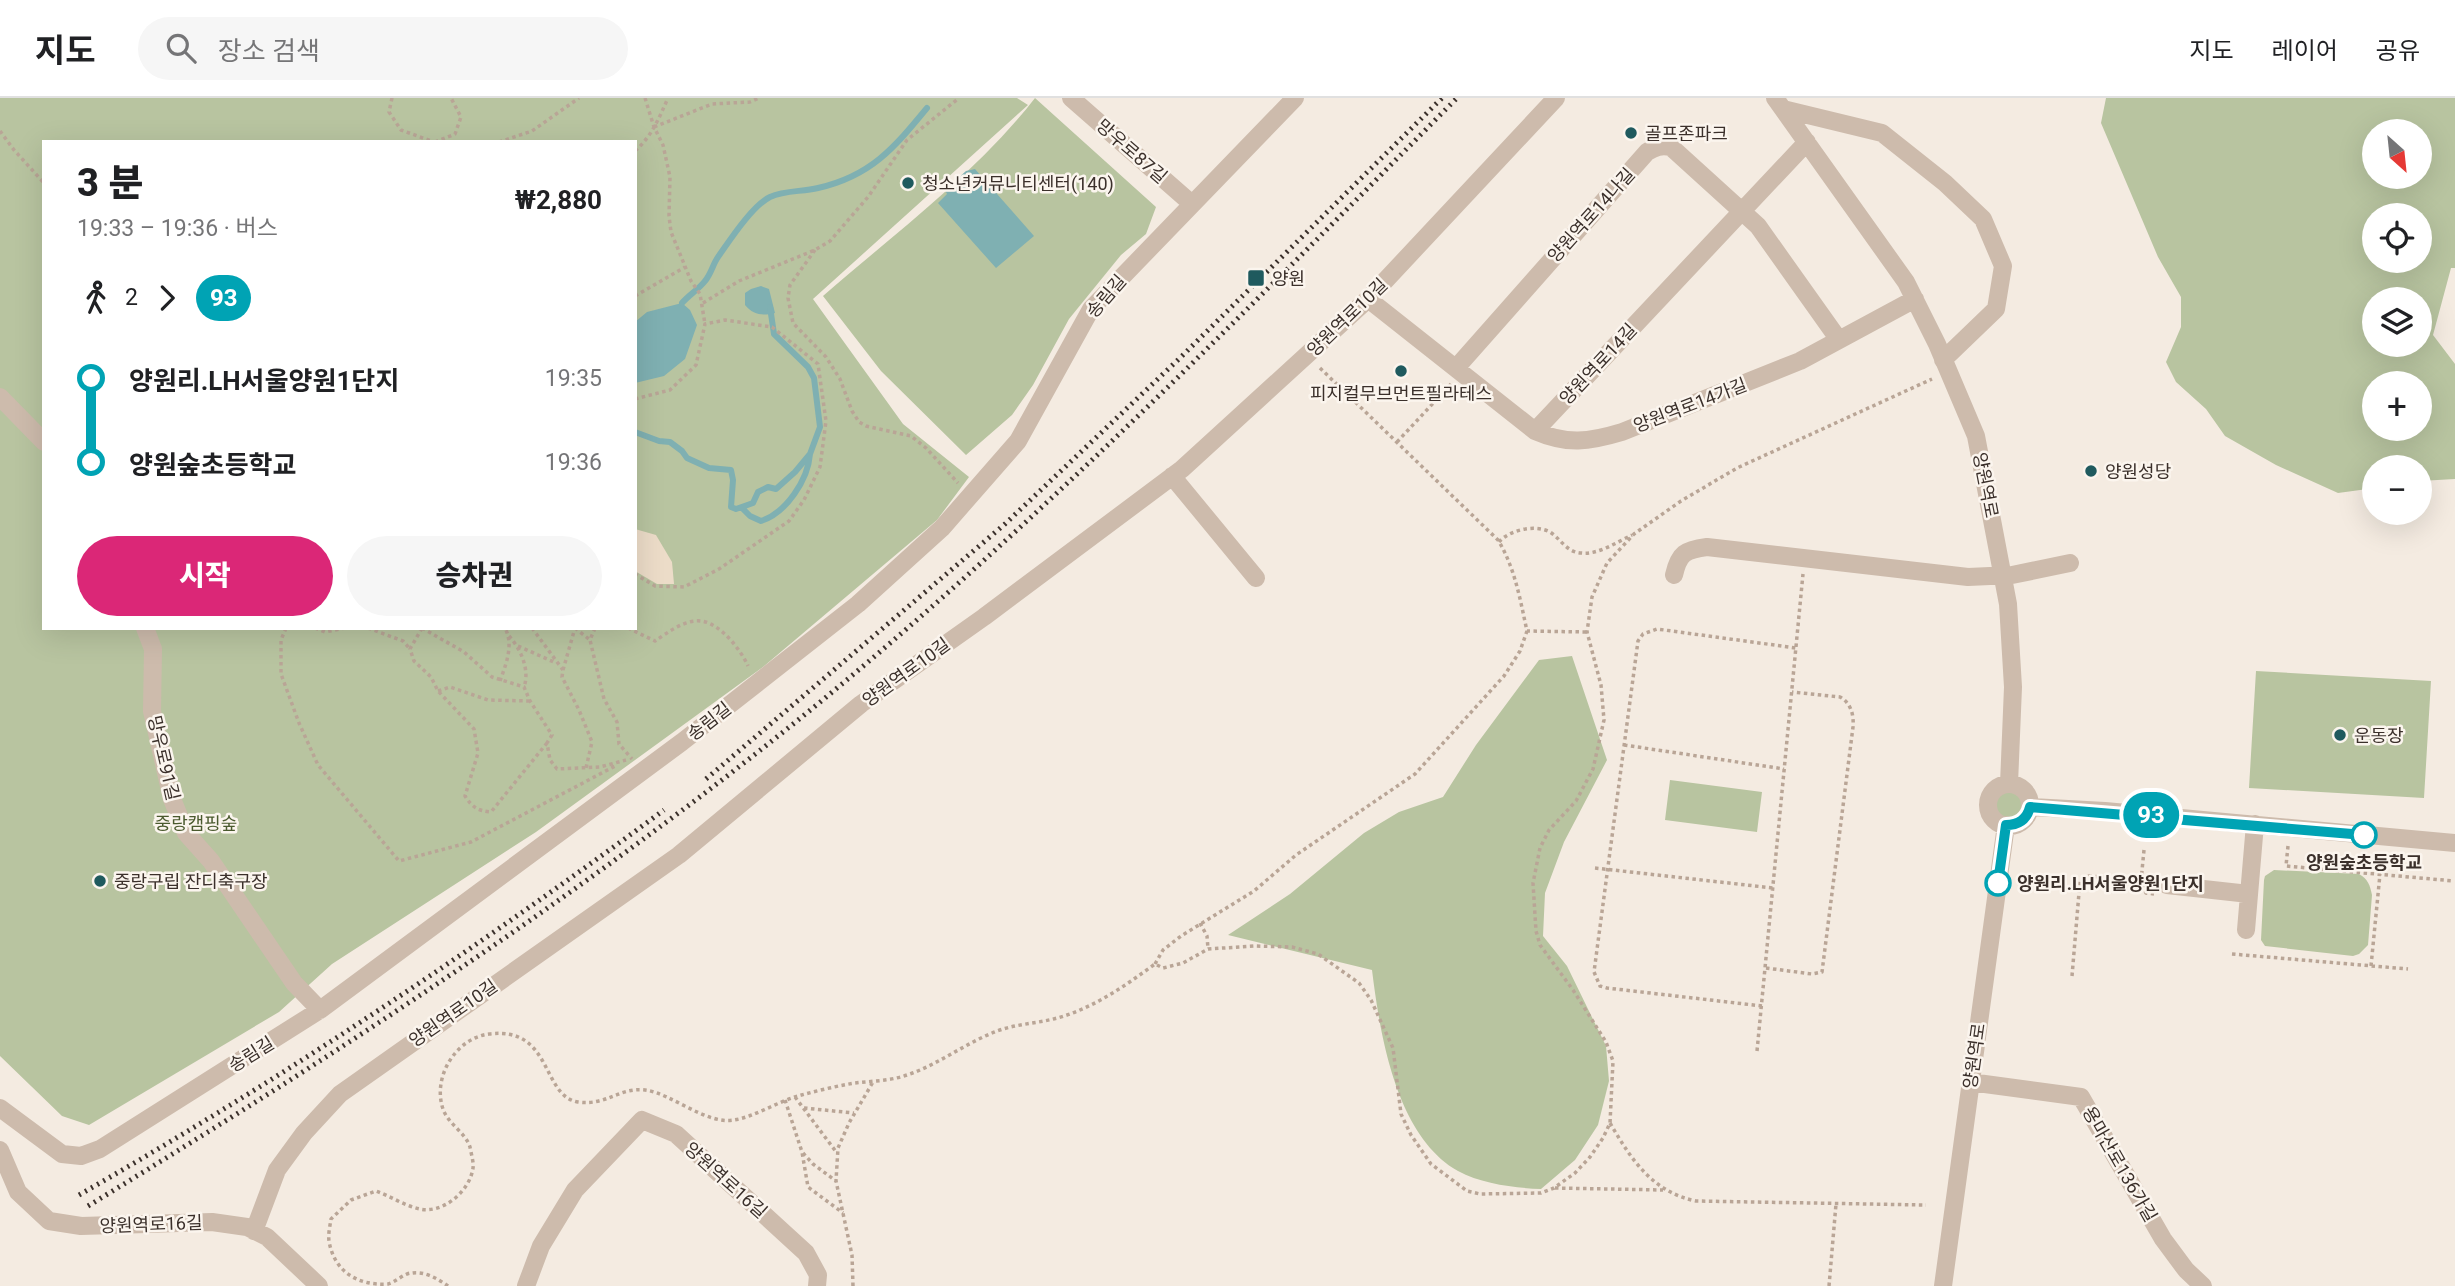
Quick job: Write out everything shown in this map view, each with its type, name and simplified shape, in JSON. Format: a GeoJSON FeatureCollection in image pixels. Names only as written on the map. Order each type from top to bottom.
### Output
{"type":"FeatureCollection","features":[{"type":"Feature","properties":{"kind":"street","name":"망우로87길"},"geometry":{"type":"LineString","coordinates":[[1071,98],[1192,204]]}},
{"type":"Feature","properties":{"kind":"street","name":"송림길"},"geometry":{"type":"LineString","coordinates":[[0,1108],[62,1154],[81,1156],[100,1149],[320,1010],[682,742],[818,636],[858,604],[942,528],[1018,441],[1091,309],[1295,98]]}},
{"type":"Feature","properties":{"kind":"street","name":"양원역로10길"},"geometry":{"type":"LineString","coordinates":[[254,1231],[277,1170],[304,1133],[340,1094],[679,855],[861,704],[984,617],[1172,476],[1368,299],[1556,98]]}},
{"type":"Feature","properties":{"kind":"street","name":"양원역로"},"geometry":{"type":"LineString","coordinates":[[1779,104],[1898,269],[1915,299],[1976,436],[2008,604],[2013,687],[2009,784]]}},
{"type":"Feature","properties":{"kind":"street","name":"양원역로"},"geometry":{"type":"LineString","coordinates":[[1779,104],[1882,133],[1945,183],[1983,219],[2003,266],[1996,309],[1943,359]]}},
{"type":"Feature","properties":{"kind":"street"},"geometry":{"type":"LineString","coordinates":[[1649,131],[1664,146],[1671,147],[1769,239],[1839,340]]}},
{"type":"Feature","properties":{"kind":"street","name":"양원역로14길"},"geometry":{"type":"LineString","coordinates":[[1535,431],[1807,142]]}},
{"type":"Feature","properties":{"kind":"street","name":"양원역로14나길"},"geometry":{"type":"LineString","coordinates":[[1459,370],[1647,152],[1654,147],[1664,146]]}},
{"type":"Feature","properties":{"kind":"street"},"geometry":{"type":"LineString","coordinates":[[1368,299],[1535,431]]}},
{"type":"Feature","properties":{"kind":"street","name":"양원역로14가길"},"geometry":{"type":"LineString","coordinates":[[1535,431],[1564,442],[1604,437],[1776,372],[1915,299]]}},
{"type":"Feature","properties":{"kind":"street"},"geometry":{"type":"LineString","coordinates":[[0,397],[42,440]]}},
{"type":"Feature","properties":{"kind":"street"},"geometry":{"type":"LineString","coordinates":[[1172,476],[1256,578]]}},
{"type":"Feature","properties":{"kind":"street"},"geometry":{"type":"LineString","coordinates":[[1674,575],[1678,559],[1685,553],[1707,547],[1968,577],[2004,575],[2070,563]]}},
{"type":"Feature","properties":{"kind":"street","name":"망우로91길"},"geometry":{"type":"LineString","coordinates":[[146,630],[153,649],[152,711],[172,799],[186,833],[211,861],[294,983],[320,1010]]}},
{"type":"Feature","properties":{"kind":"street"},"geometry":{"type":"LineString","coordinates":[[2034,807],[2022,788],[2009,784],[1997,789],[1989,800],[1990,813],[1994,819],[2006,825],[2019,823],[2034,807],[2455,843]]}},
{"type":"Feature","properties":{"kind":"street"},"geometry":{"type":"LineString","coordinates":[[2246,929],[2255,824]]}},
{"type":"Feature","properties":{"kind":"street","name":"양원역로"},"geometry":{"type":"LineString","coordinates":[[1943,1286],[2006,825]]}},
{"type":"Feature","properties":{"kind":"street"},"geometry":{"type":"LineString","coordinates":[[2167,885],[2249,894]]}},
{"type":"Feature","properties":{"kind":"street","name":"용마산로136가길"},"geometry":{"type":"LineString","coordinates":[[1970,1082],[2081,1097],[2163,1239],[2186,1270],[2203,1286]]}},
{"type":"Feature","properties":{"kind":"street","name":"양원역로16길"},"geometry":{"type":"LineString","coordinates":[[526,1286],[541,1246],[575,1190],[642,1120],[676,1135],[796,1244],[816,1268],[818,1284]]}},
{"type":"Feature","properties":{"kind":"street","name":"양원역로16길"},"geometry":{"type":"LineString","coordinates":[[0,1150],[18,1192],[49,1221],[81,1226],[212,1222],[247,1227],[267,1237],[319,1286]]}},
{"type":"Feature","properties":{"kind":"path"},"geometry":{"type":"LineString","coordinates":[[392,98],[389,112],[401,130],[428,140]]}},
{"type":"Feature","properties":{"kind":"path"},"geometry":{"type":"LineString","coordinates":[[439,140],[455,134],[461,117],[451,98]]}},
{"type":"Feature","properties":{"kind":"path"},"geometry":{"type":"LineString","coordinates":[[505,140],[532,131],[579,98]]}},
{"type":"Feature","properties":{"kind":"path"},"geometry":{"type":"LineString","coordinates":[[637,398],[670,390],[696,365],[705,324],[700,294],[691,281],[671,232],[670,177],[663,145],[645,98]]}},
{"type":"Feature","properties":{"kind":"path"},"geometry":{"type":"LineString","coordinates":[[637,148],[645,142],[668,98]]}},
{"type":"Feature","properties":{"kind":"path"},"geometry":{"type":"LineString","coordinates":[[654,127],[712,104],[750,102],[759,98]]}},
{"type":"Feature","properties":{"kind":"path"},"geometry":{"type":"LineString","coordinates":[[703,303],[739,281],[830,242],[869,197],[907,140],[959,98]]}},
{"type":"Feature","properties":{"kind":"path"},"geometry":{"type":"LineString","coordinates":[[0,131],[42,181]]}},
{"type":"Feature","properties":{"kind":"path"},"geometry":{"type":"LineString","coordinates":[[815,250],[790,285],[788,298],[793,323],[826,358],[840,379],[859,422],[911,436],[971,495]]}},
{"type":"Feature","properties":{"kind":"path"},"geometry":{"type":"LineString","coordinates":[[637,295],[685,267]]}},
{"type":"Feature","properties":{"kind":"path"},"geometry":{"type":"LineString","coordinates":[[637,575],[655,586],[684,587],[719,569],[789,521],[804,500],[820,467],[826,421],[818,364],[772,327],[726,320],[705,324]]}},
{"type":"Feature","properties":{"kind":"path"},"geometry":{"type":"LineString","coordinates":[[447,1286],[434,1276],[412,1272],[389,1283],[369,1285],[350,1279],[337,1263],[329,1240],[331,1219],[351,1200],[376,1191],[421,1210],[445,1207],[464,1190],[473,1168],[469,1144],[443,1110],[439,1087],[448,1063],[463,1043],[489,1034],[514,1035],[534,1046],[548,1066],[557,1088],[575,1102],[600,1103],[628,1091],[647,1090],[707,1116],[732,1121],[795,1097],[853,1083],[906,1076],[992,1032],[1014,1025],[1065,1016],[1104,999],[1155,964],[1163,950],[1200,923],[1254,891],[1296,855],[1415,775],[1504,676],[1520,651],[1527,631],[1517,583],[1499,542],[1315,364]]}},
{"type":"Feature","properties":{"kind":"path"},"geometry":{"type":"LineString","coordinates":[[1397,442],[1459,370]]}},
{"type":"Feature","properties":{"kind":"path"},"geometry":{"type":"LineString","coordinates":[[1155,964],[1163,968],[1183,963],[1208,948],[1292,947],[1318,954],[1359,983],[1385,1029],[1393,1048],[1401,1114],[1420,1151],[1431,1164],[1467,1191],[1480,1194],[1541,1194],[1555,1188],[1590,1157],[1611,1123],[1613,1062],[1606,1042],[1540,945],[1536,931],[1533,883],[1540,848],[1549,830],[1576,801],[1593,769],[1604,720],[1601,685],[1587,632],[1592,597],[1607,563],[1634,534],[1681,500],[1737,468],[1933,379]]}},
{"type":"Feature","properties":{"kind":"path"},"geometry":{"type":"LineString","coordinates":[[1499,542],[1519,530],[1541,530],[1552,533],[1570,550],[1586,554],[1634,534]]}},
{"type":"Feature","properties":{"kind":"path"},"geometry":{"type":"LineString","coordinates":[[1757,1051],[1803,558]]}},
{"type":"Feature","properties":{"kind":"path"},"geometry":{"type":"LineString","coordinates":[[632,630],[655,641],[682,625],[701,621],[719,630],[741,651],[748,666]]}},
{"type":"Feature","properties":{"kind":"path"},"geometry":{"type":"LineString","coordinates":[[1762,1006],[1600,986],[1594,972],[1636,649],[1643,634],[1657,629],[1796,648]]}},
{"type":"Feature","properties":{"kind":"path"},"geometry":{"type":"LineString","coordinates":[[285,630],[281,640],[281,674],[318,765],[399,861],[471,842],[633,759]]}},
{"type":"Feature","properties":{"kind":"path"},"geometry":{"type":"LineString","coordinates":[[373,630],[403,641],[411,649],[414,660],[431,677],[438,691],[474,729],[478,753],[465,796],[472,806],[491,812],[552,735],[530,701],[524,687],[528,676],[518,646],[506,630]]}},
{"type":"Feature","properties":{"kind":"path"},"geometry":{"type":"LineString","coordinates":[[411,649],[421,630]]}},
{"type":"Feature","properties":{"kind":"path"},"geometry":{"type":"LineString","coordinates":[[426,630],[464,652],[492,677],[524,687]]}},
{"type":"Feature","properties":{"kind":"path"},"geometry":{"type":"LineString","coordinates":[[533,630],[563,670]]}},
{"type":"Feature","properties":{"kind":"path"},"geometry":{"type":"LineString","coordinates":[[574,630],[562,677],[592,742],[586,768]]}},
{"type":"Feature","properties":{"kind":"path"},"geometry":{"type":"LineString","coordinates":[[578,630],[590,640]]}},
{"type":"Feature","properties":{"kind":"path"},"geometry":{"type":"LineString","coordinates":[[594,630],[590,640],[604,699],[617,722],[619,744],[633,759]]}},
{"type":"Feature","properties":{"kind":"path"},"geometry":{"type":"LineString","coordinates":[[1527,631],[1587,632]]}},
{"type":"Feature","properties":{"kind":"path"},"geometry":{"type":"LineString","coordinates":[[500,681],[508,656],[509,636]]}},
{"type":"Feature","properties":{"kind":"path"},"geometry":{"type":"LineString","coordinates":[[518,646],[558,664]]}},
{"type":"Feature","properties":{"kind":"path"},"geometry":{"type":"LineString","coordinates":[[438,691],[450,687],[488,701],[530,701]]}},
{"type":"Feature","properties":{"kind":"path"},"geometry":{"type":"LineString","coordinates":[[1766,968],[1818,974],[1824,966],[1854,718],[1849,704],[1840,697],[1792,692]]}},
{"type":"Feature","properties":{"kind":"path"},"geometry":{"type":"LineString","coordinates":[[547,743],[550,760],[557,769],[586,768],[633,759]]}},
{"type":"Feature","properties":{"kind":"path"},"geometry":{"type":"LineString","coordinates":[[1623,745],[1785,769]]}},
{"type":"Feature","properties":{"kind":"path"},"geometry":{"type":"LineString","coordinates":[[2288,844],[2286,866],[2454,881]]}},
{"type":"Feature","properties":{"kind":"path"},"geometry":{"type":"LineString","coordinates":[[2144,850],[2141,881],[2148,894]]}},
{"type":"Feature","properties":{"kind":"path"},"geometry":{"type":"LineString","coordinates":[[1595,868],[1773,888]]}},
{"type":"Feature","properties":{"kind":"path"},"geometry":{"type":"LineString","coordinates":[[2371,966],[2380,874]]}},
{"type":"Feature","properties":{"kind":"path"},"geometry":{"type":"LineString","coordinates":[[2072,976],[2080,881],[2089,876],[2141,881]]}},
{"type":"Feature","properties":{"kind":"path"},"geometry":{"type":"LineString","coordinates":[[1200,923],[1207,936],[1208,948]]}},
{"type":"Feature","properties":{"kind":"path"},"geometry":{"type":"LineString","coordinates":[[2232,954],[2408,969]]}},
{"type":"Feature","properties":{"kind":"path"},"geometry":{"type":"LineString","coordinates":[[853,1286],[852,1255],[836,1181],[838,1148],[873,1081]]}},
{"type":"Feature","properties":{"kind":"path"},"geometry":{"type":"LineString","coordinates":[[795,1097],[838,1154]]}},
{"type":"Feature","properties":{"kind":"path"},"geometry":{"type":"LineString","coordinates":[[785,1100],[802,1152],[808,1187],[845,1214]]}},
{"type":"Feature","properties":{"kind":"path"},"geometry":{"type":"LineString","coordinates":[[803,1108],[854,1113]]}},
{"type":"Feature","properties":{"kind":"path"},"geometry":{"type":"LineString","coordinates":[[1611,1123],[1635,1164],[1665,1190],[1680,1198],[1696,1201],[1926,1205]]}},
{"type":"Feature","properties":{"kind":"path"},"geometry":{"type":"LineString","coordinates":[[802,1152],[836,1181]]}},
{"type":"Feature","properties":{"kind":"path"},"geometry":{"type":"LineString","coordinates":[[1555,1188],[1665,1190]]}},
{"type":"Feature","properties":{"kind":"path"},"geometry":{"type":"LineString","coordinates":[[1829,1286],[1836,1204]]}},
{"type":"Feature","properties":{"kind":"green space","name":"중랑캠핑숲"},"geometry":{"type":"Polygon","coordinates":[[[0,98],[1017,98],[1028,105],[813,299],[903,424],[969,477],[937,520],[763,667],[536,832],[332,964],[279,1012],[89,1125],[62,1116],[0,1056],[0,98]]]}},
{"type":"Feature","properties":{"kind":"green space"},"geometry":{"type":"Polygon","coordinates":[[[1035,98],[1156,207],[1146,234],[1121,255],[1069,319],[1033,385],[1012,415],[966,455],[881,371],[823,296],[961,177],[1035,98]]]}},
{"type":"Feature","properties":{"kind":"green space"},"geometry":{"type":"Polygon","coordinates":[[[2106,98],[2455,98],[2455,268],[2451,268],[2433,335],[2455,364],[2455,479],[2432,480],[2432,455],[2362,455],[2362,490],[2338,493],[2276,465],[2225,436],[2206,409],[2176,382],[2166,362],[2181,327],[2181,297],[2158,257],[2101,123],[2106,98]]]}},
{"type":"Feature","properties":{"kind":"green space"},"geometry":{"type":"Polygon","coordinates":[[[1572,656],[1607,760],[1564,842],[1545,893],[1543,936],[1567,966],[1606,1046],[1609,1081],[1598,1125],[1575,1160],[1541,1189],[1520,1188],[1488,1182],[1458,1171],[1437,1155],[1420,1134],[1406,1109],[1386,1053],[1372,970],[1228,935],[1290,894],[1364,833],[1399,812],[1443,797],[1476,745],[1539,660],[1572,656]]]}},
{"type":"Feature","properties":{"kind":"green space","name":"운동장"},"geometry":{"type":"Polygon","coordinates":[[[2256,671],[2431,681],[2424,798],[2249,788],[2256,671]]]}},
{"type":"Feature","properties":{"kind":"green space"},"geometry":{"type":"Polygon","coordinates":[[[1670,780],[1762,792],[1757,832],[1665,820],[1670,780]]]}},
{"type":"Feature","properties":{"kind":"green space"},"geometry":{"type":"Polygon","coordinates":[[[2009,791],[2019,795],[2023,805],[2019,815],[2009,819],[1999,815],[1995,805],[1999,795],[2009,791]]]}},
{"type":"Feature","properties":{"kind":"green space"},"geometry":{"type":"Polygon","coordinates":[[[2274,870],[2362,876],[2372,895],[2368,945],[2353,956],[2265,946],[2261,940],[2264,880],[2265,876],[2274,870]]]}},
{"type":"Feature","properties":{"kind":"shaded area"},"geometry":{"type":"Polygon","coordinates":[[[637,530],[656,535],[672,562],[674,584],[657,584],[637,572],[637,530]]]}},
{"type":"Feature","properties":{"kind":"water"},"geometry":{"type":"Polygon","coordinates":[[[975,169],[1034,236],[996,268],[938,203],[947,194],[945,190],[966,171],[975,169]]]}},
{"type":"Feature","properties":{"kind":"water"},"geometry":{"type":"Polygon","coordinates":[[[761,286],[769,289],[775,313],[758,314],[745,305],[745,293],[761,286]]]}},
{"type":"Feature","properties":{"kind":"water"},"geometry":{"type":"Polygon","coordinates":[[[682,303],[690,310],[697,325],[685,359],[664,376],[637,383],[637,320],[647,312],[682,303]]]}},
{"type":"Feature","properties":{"kind":"waterway"},"geometry":{"type":"LineString","coordinates":[[682,303],[705,281],[735,233],[763,201],[782,193],[812,189],[853,176],[892,148],[927,108]]}},
{"type":"Feature","properties":{"kind":"waterway"},"geometry":{"type":"LineString","coordinates":[[637,433],[670,442],[687,458],[709,468],[731,470],[731,507],[736,509],[753,503],[758,492],[768,487],[776,489],[795,472],[810,454],[820,427],[814,378],[808,367],[774,334],[770,307]]}},
{"type":"Feature","properties":{"kind":"waterway"},"geometry":{"type":"LineString","coordinates":[[742,508],[761,521],[779,511],[800,485],[810,454]]}},
{"type":"Feature","properties":{"kind":"railway"},"geometry":{"type":"LineString","coordinates":[[706,779],[1005,524],[1182,356],[1442,98]]}},
{"type":"Feature","properties":{"kind":"railway"},"geometry":{"type":"LineString","coordinates":[[88,1206],[276,1089],[462,967],[643,839],[819,703],[903,632],[1066,484],[1224,332],[1457,98]]}},
{"type":"Feature","properties":{"kind":"railway"},"geometry":{"type":"LineString","coordinates":[[79,1195],[230,1105],[377,1011],[664,810]]}},
{"type":"Feature","properties":{"kind":"bus line","name":"93"},"geometry":{"type":"LineString","coordinates":[[1998,883],[2006,825],[2013,825],[2025,819],[2030,807],[2105,811],[2364,835]]}},
{"type":"Feature","properties":{"kind":"place","name":"골프존파크"},"geometry":{"type":"Point","coordinates":[1631,133]}},
{"type":"Feature","properties":{"kind":"place","name":"청소년커뮤니티센터(140)"},"geometry":{"type":"Point","coordinates":[908,183]}},
{"type":"Feature","properties":{"kind":"place","name":"양원"},"geometry":{"type":"Point","coordinates":[1256,278]}},
{"type":"Feature","properties":{"kind":"place","name":"피지컬무브먼트필라테스"},"geometry":{"type":"Point","coordinates":[1401,371]}},
{"type":"Feature","properties":{"kind":"place","name":"양원성당"},"geometry":{"type":"Point","coordinates":[2091,471]}},
{"type":"Feature","properties":{"kind":"place","name":"운동장"},"geometry":{"type":"Point","coordinates":[2340,735]}},
{"type":"Feature","properties":{"kind":"place","name":"양원숲초등학교"},"geometry":{"type":"Point","coordinates":[2364,835]}},
{"type":"Feature","properties":{"kind":"place","name":"중랑구립 잔디축구장"},"geometry":{"type":"Point","coordinates":[100,881]}},
{"type":"Feature","properties":{"kind":"place","name":"양원리.LH서울양원1단지"},"geometry":{"type":"Point","coordinates":[1998,883]}}]}
